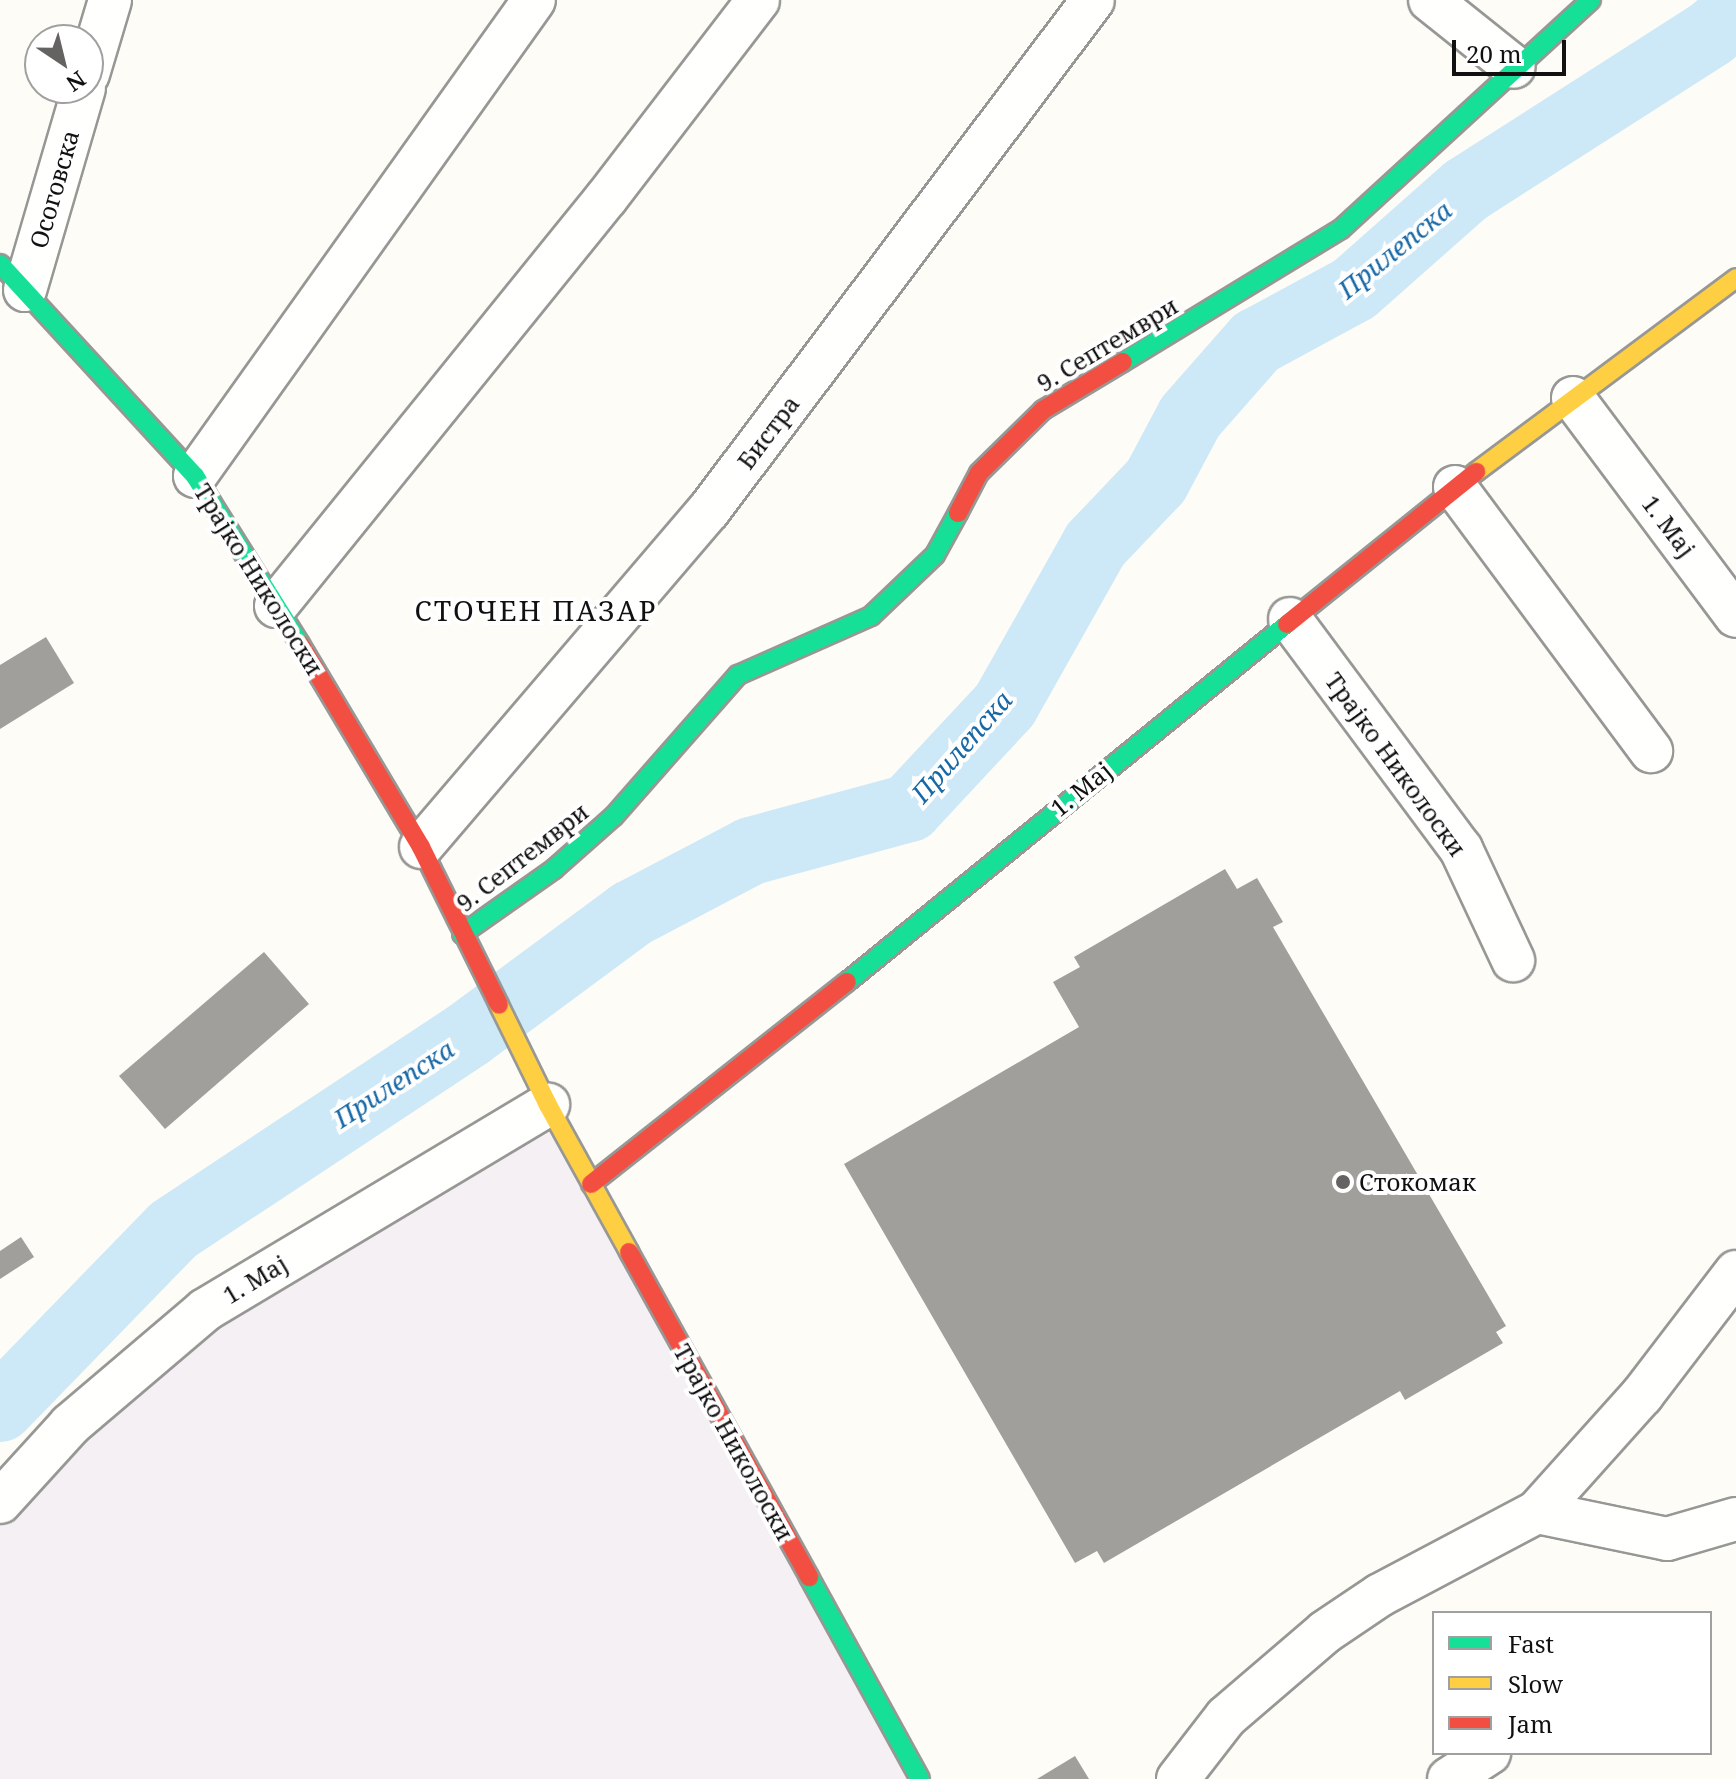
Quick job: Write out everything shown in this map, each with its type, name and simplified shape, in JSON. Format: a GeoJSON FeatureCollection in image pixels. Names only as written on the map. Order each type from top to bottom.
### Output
{"type":"FeatureCollection","features":[{"type":"Feature","properties":{"kind":"street"},"geometry":{"type":"LineString","coordinates":[[103,24],[110,0]]}},
{"type":"Feature","properties":{"kind":"street"},"geometry":{"type":"LineString","coordinates":[[195,476],[534,0]]}},
{"type":"Feature","properties":{"kind":"street"},"geometry":{"type":"LineString","coordinates":[[276,606],[607,197],[758,0]]}},
{"type":"Feature","properties":{"kind":"street","name":"Бистра"},"geometry":{"type":"LineString","coordinates":[[421,847],[709,510],[1093,0]]}},
{"type":"Feature","properties":{"kind":"street"},"geometry":{"type":"LineString","coordinates":[[1430,0],[1514,67]]}},
{"type":"Feature","properties":{"kind":"street","name":"9. Септември"},"geometry":{"type":"LineString","coordinates":[[462,934],[554,869],[614,816],[738,675],[871,616],[935,555],[979,473],[1043,410],[1341,229],[1514,67],[1591,0]]}},
{"type":"Feature","properties":{"kind":"street","name":"Осоговска"},"geometry":{"type":"LineString","coordinates":[[12,277],[78,104]]}},
{"type":"Feature","properties":{"kind":"street","name":"Трајко Николоски"},"geometry":{"type":"LineString","coordinates":[[12,277],[195,476],[276,606],[421,847],[548,1105],[920,1779]]}},
{"type":"Feature","properties":{"kind":"street","name":"1. Мај"},"geometry":{"type":"LineString","coordinates":[[591,1184],[769,1046],[1455,487],[1736,278]]}},
{"type":"Feature","properties":{"kind":"street","name":"1. Мај"},"geometry":{"type":"LineString","coordinates":[[1573,398],[1736,616]]}},
{"type":"Feature","properties":{"kind":"street"},"geometry":{"type":"LineString","coordinates":[[1455,487],[1651,751]]}},
{"type":"Feature","properties":{"kind":"street","name":"Трајко Николоски"},"geometry":{"type":"LineString","coordinates":[[1290,619],[1461,849],[1513,960]]}},
{"type":"Feature","properties":{"kind":"street","name":"1. Мај"},"geometry":{"type":"LineString","coordinates":[[0,1502],[70,1425],[205,1310],[548,1105]]}},
{"type":"Feature","properties":{"kind":"street"},"geometry":{"type":"LineString","coordinates":[[1178,1779],[1226,1717],[1325,1632],[1380,1595],[1537,1512],[1642,1395],[1736,1272]]}},
{"type":"Feature","properties":{"kind":"street"},"geometry":{"type":"LineString","coordinates":[[1537,1512],[1667,1539],[1736,1519]]}},
{"type":"Feature","properties":{"kind":"street"},"geometry":{"type":"LineString","coordinates":[[1449,1779],[1486,1755]]}},
{"type":"Feature","properties":{"kind":"shaded area"},"geometry":{"type":"Polygon","coordinates":[[[548,1105],[920,1779],[0,1779],[0,1502],[70,1425],[548,1105]]]}},
{"type":"Feature","properties":{"kind":"building"},"geometry":{"type":"Polygon","coordinates":[[[46,637],[74,683],[0,729],[0,665],[46,637]]]}},
{"type":"Feature","properties":{"kind":"building"},"geometry":{"type":"Polygon","coordinates":[[[1225,869],[1237,889],[1257,878],[1283,922],[1273,927],[1506,1326],[1496,1332],[1503,1343],[1405,1400],[1400,1391],[1104,1563],[1097,1551],[1075,1563],[844,1164],[1079,1027],[1053,982],[1080,967],[1074,957],[1225,869]]]}},
{"type":"Feature","properties":{"kind":"building"},"geometry":{"type":"Polygon","coordinates":[[[264,952],[309,1004],[165,1129],[119,1076],[264,952]]]}},
{"type":"Feature","properties":{"kind":"building"},"geometry":{"type":"Polygon","coordinates":[[[21,1237],[34,1257],[0,1279],[0,1251],[21,1237]]]}},
{"type":"Feature","properties":{"kind":"building"},"geometry":{"type":"Polygon","coordinates":[[[1075,1756],[1089,1779],[1037,1779],[1075,1756]]]}},
{"type":"Feature","properties":{"kind":"waterway","name":"Прилепска"},"geometry":{"type":"LineString","coordinates":[[0,1408],[173,1230],[469,1034],[631,914],[751,851],[909,808],[1005,705],[1095,545],[1156,481],[1190,417],[1256,342],[1354,289],[1466,190],[1710,34],[1736,12]]}},
{"type":"Feature","properties":{"kind":"traffic: fast"},"geometry":{"type":"LineString","coordinates":[[1123,362],[1341,229],[1591,0]]}},
{"type":"Feature","properties":{"kind":"traffic: fast"},"geometry":{"type":"LineString","coordinates":[[0,264],[195,476],[300,644]]}},
{"type":"Feature","properties":{"kind":"traffic: fast"},"geometry":{"type":"LineString","coordinates":[[462,934],[554,869],[614,816],[738,675],[871,616],[935,555],[958,513]]}},
{"type":"Feature","properties":{"kind":"traffic: fast"},"geometry":{"type":"LineString","coordinates":[[847,982],[1287,624]]}},
{"type":"Feature","properties":{"kind":"traffic: fast"},"geometry":{"type":"LineString","coordinates":[[809,1577],[920,1779]]}},
{"type":"Feature","properties":{"kind":"traffic: slow"},"geometry":{"type":"LineString","coordinates":[[1476,472],[1736,278]]}},
{"type":"Feature","properties":{"kind":"traffic: slow"},"geometry":{"type":"LineString","coordinates":[[499,1005],[548,1105],[629,1252]]}},
{"type":"Feature","properties":{"kind":"traffic: jam"},"geometry":{"type":"LineString","coordinates":[[958,513],[979,473],[1043,410],[1123,362]]}},
{"type":"Feature","properties":{"kind":"traffic: jam"},"geometry":{"type":"LineString","coordinates":[[1287,624],[1476,472]]}},
{"type":"Feature","properties":{"kind":"traffic: jam"},"geometry":{"type":"LineString","coordinates":[[300,644],[421,847],[499,1005]]}},
{"type":"Feature","properties":{"kind":"traffic: jam"},"geometry":{"type":"LineString","coordinates":[[591,1184],[847,982]]}},
{"type":"Feature","properties":{"kind":"traffic: jam"},"geometry":{"type":"LineString","coordinates":[[629,1252],[809,1577]]}},
{"type":"Feature","properties":{"kind":"place","name":"Стокомак"},"geometry":{"type":"Point","coordinates":[1343,1182]}},
{"type":"Feature","properties":{"kind":"district","name":"СТОЧЕН ПАЗАР"},"geometry":{"type":"Point","coordinates":[536,610]}}]}
